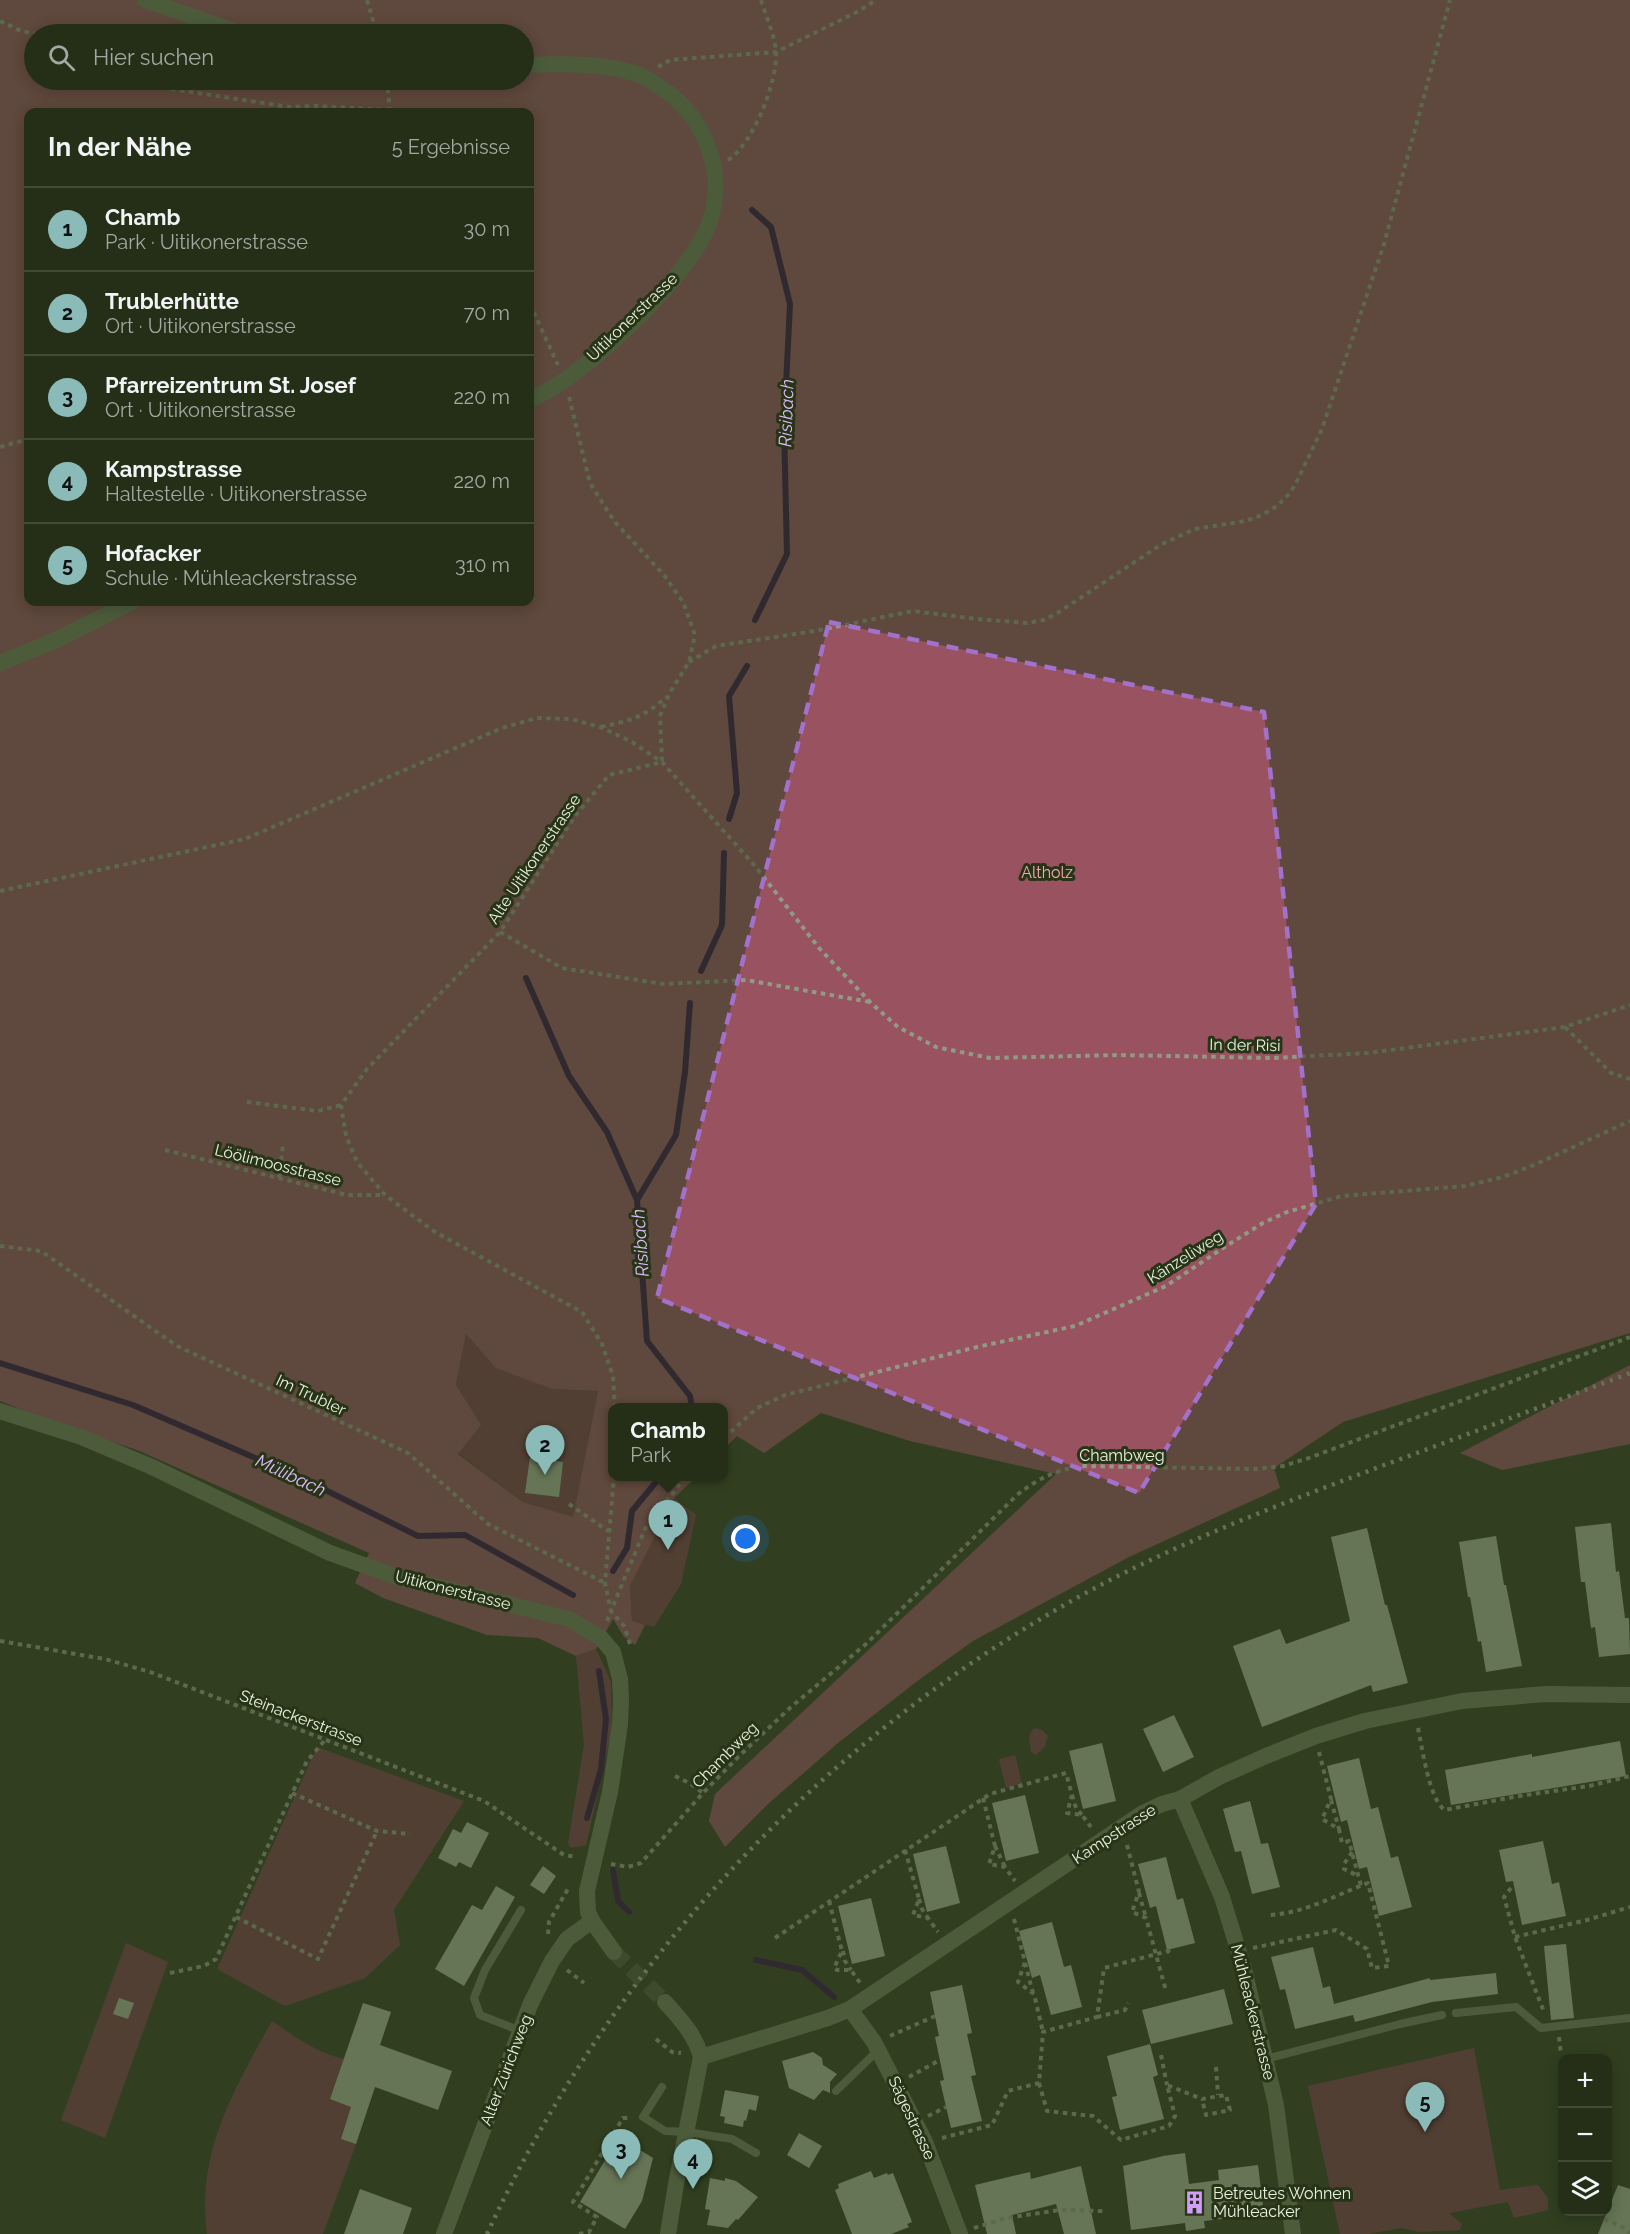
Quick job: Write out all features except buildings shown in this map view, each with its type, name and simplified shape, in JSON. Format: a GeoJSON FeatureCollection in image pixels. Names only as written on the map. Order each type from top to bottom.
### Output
{"type":"FeatureCollection","features":[{"type":"Feature","properties":{"kind":"street"},"geometry":{"type":"LineString","coordinates":[[145,0],[213,24]]}},
{"type":"Feature","properties":{"kind":"street","name":"Uitikonerstrasse"},"geometry":{"type":"LineString","coordinates":[[534,65],[601,66],[642,76],[673,95],[686,108],[705,136],[715,169],[716,197],[712,216],[696,251],[643,311],[565,380],[534,398]]}},
{"type":"Feature","properties":{"kind":"street"},"geometry":{"type":"LineString","coordinates":[[0,663],[54,641],[124,606]]}},
{"type":"Feature","properties":{"kind":"street","name":"Uitikonerstrasse"},"geometry":{"type":"LineString","coordinates":[[0,1411],[81,1437],[152,1467],[330,1554],[397,1577],[569,1619],[601,1638],[613,1652],[620,1679],[621,1700],[610,1792],[587,1891],[588,1912],[614,1952]]}},
{"type":"Feature","properties":{"kind":"street","name":"Kampstrasse"},"geometry":{"type":"LineString","coordinates":[[701,2056],[828,2018],[850,2009],[1136,1817],[1162,1804],[1180,1799],[1219,1777],[1316,1736],[1416,1709],[1462,1701],[1546,1694],[1630,1695]]}},
{"type":"Feature","properties":{"kind":"street","name":"Mühleackerstrasse"},"geometry":{"type":"LineString","coordinates":[[1180,1799],[1222,1897],[1244,1969],[1276,2105],[1293,2234]]}},
{"type":"Feature","properties":{"kind":"street","name":"Alter Zürichweg"},"geometry":{"type":"LineString","coordinates":[[444,2234],[530,2005],[552,1961],[567,1939],[592,1921]]}},
{"type":"Feature","properties":{"kind":"street"},"geometry":{"type":"LineString","coordinates":[[665,2002],[692,2033],[701,2056],[668,2234]]}},
{"type":"Feature","properties":{"kind":"street","name":"Sägestrasse"},"geometry":{"type":"LineString","coordinates":[[850,2009],[883,2045],[967,2231]]}},
{"type":"Feature","properties":{"kind":"lane"},"geometry":{"type":"LineString","coordinates":[[520,2031],[480,2014],[474,1998],[486,1970],[521,1910]]}},
{"type":"Feature","properties":{"kind":"lane"},"geometry":{"type":"LineString","coordinates":[[1456,2013],[1516,2007],[1541,2028],[1630,2018]]}},
{"type":"Feature","properties":{"kind":"lane"},"geometry":{"type":"LineString","coordinates":[[1266,2059],[1442,2015]]}},
{"type":"Feature","properties":{"kind":"lane"},"geometry":{"type":"LineString","coordinates":[[836,2091],[883,2045]]}},
{"type":"Feature","properties":{"kind":"lane"},"geometry":{"type":"LineString","coordinates":[[662,2087],[643,2117],[665,2131],[732,2139],[756,2153]]}},
{"type":"Feature","properties":{"kind":"path"},"geometry":{"type":"LineString","coordinates":[[367,0],[374,24]]}},
{"type":"Feature","properties":{"kind":"path"},"geometry":{"type":"LineString","coordinates":[[715,169],[733,157],[750,134],[765,108],[773,84],[776,52],[761,0]]}},
{"type":"Feature","properties":{"kind":"path"},"geometry":{"type":"LineString","coordinates":[[642,76],[670,60],[776,52],[857,12],[876,0]]}},
{"type":"Feature","properties":{"kind":"path"},"geometry":{"type":"LineString","coordinates":[[689,662],[716,646],[815,631],[912,611],[1017,622],[1044,620],[1179,535],[1195,529],[1246,521],[1277,506],[1290,493],[1322,429],[1384,244],[1450,0]]}},
{"type":"Feature","properties":{"kind":"path"},"geometry":{"type":"LineString","coordinates":[[0,21],[24,32]]}},
{"type":"Feature","properties":{"kind":"path"},"geometry":{"type":"LineString","coordinates":[[178,90],[288,107],[315,105],[352,108]]}},
{"type":"Feature","properties":{"kind":"path"},"geometry":{"type":"LineString","coordinates":[[388,90],[390,108]]}},
{"type":"Feature","properties":{"kind":"path"},"geometry":{"type":"LineString","coordinates":[[534,313],[565,380],[590,483],[614,521],[664,575],[683,602],[695,635],[689,662],[669,694],[660,716],[662,762]]}},
{"type":"Feature","properties":{"kind":"path"},"geometry":{"type":"LineString","coordinates":[[0,447],[24,440]]}},
{"type":"Feature","properties":{"kind":"path"},"geometry":{"type":"LineString","coordinates":[[600,727],[626,722],[645,715],[669,694]]}},
{"type":"Feature","properties":{"kind":"path","name":"In der Risi"},"geometry":{"type":"LineString","coordinates":[[0,891],[245,839],[502,728],[537,718],[571,719],[600,727],[632,742],[662,762],[755,866],[819,948],[870,1002],[898,1027],[936,1047],[990,1058],[1119,1055],[1274,1058],[1368,1053],[1565,1027],[1630,1005]]}},
{"type":"Feature","properties":{"kind":"path","name":"Alte Uitikonerstrasse"},"geometry":{"type":"LineString","coordinates":[[341,1105],[367,1068],[500,932],[575,816],[609,775],[662,762]]}},
{"type":"Feature","properties":{"kind":"path"},"geometry":{"type":"LineString","coordinates":[[500,932],[562,968],[663,984],[746,980],[870,1002]]}},
{"type":"Feature","properties":{"kind":"path"},"geometry":{"type":"LineString","coordinates":[[1565,1027],[1611,1073],[1630,1079]]}},
{"type":"Feature","properties":{"kind":"path"},"geometry":{"type":"LineString","coordinates":[[247,1102],[318,1111],[341,1105],[345,1136],[357,1162],[385,1195],[435,1232],[582,1312],[602,1344],[613,1376],[615,1403]]}},
{"type":"Feature","properties":{"kind":"path","name":"Känzeliweg"},"geometry":{"type":"LineString","coordinates":[[728,1433],[756,1408],[785,1395],[977,1347],[1075,1326],[1167,1286],[1243,1235],[1287,1212],[1342,1196],[1465,1186],[1503,1177],[1630,1121]]}},
{"type":"Feature","properties":{"kind":"path"},"geometry":{"type":"LineString","coordinates":[[279,1178],[283,1145]]}},
{"type":"Feature","properties":{"kind":"path","name":"Löölimoosstrasse"},"geometry":{"type":"LineString","coordinates":[[165,1150],[347,1195],[385,1195]]}},
{"type":"Feature","properties":{"kind":"path","name":"Im Trubler"},"geometry":{"type":"LineString","coordinates":[[0,1246],[41,1251],[177,1346],[408,1453],[488,1524],[605,1583]]}},
{"type":"Feature","properties":{"kind":"path","name":"Chambweg"},"geometry":{"type":"LineString","coordinates":[[606,1863],[628,1867],[640,1863],[703,1793],[791,1707],[874,1637],[1017,1496],[1046,1476],[1056,1471],[1081,1466],[1256,1469],[1283,1466],[1630,1337]]}},
{"type":"Feature","properties":{"kind":"path"},"geometry":{"type":"LineString","coordinates":[[611,1611],[605,1583],[614,1481]]}},
{"type":"Feature","properties":{"kind":"path"},"geometry":{"type":"LineString","coordinates":[[601,1638],[645,1528],[682,1481]]}},
{"type":"Feature","properties":{"kind":"path"},"geometry":{"type":"LineString","coordinates":[[569,1504],[609,1532]]}},
{"type":"Feature","properties":{"kind":"path","name":"Steinackerstrasse"},"geometry":{"type":"LineString","coordinates":[[0,1641],[105,1659],[150,1672],[484,1801],[564,1855],[579,1858],[576,1867]]}},
{"type":"Feature","properties":{"kind":"path"},"geometry":{"type":"LineString","coordinates":[[1418,1724],[1431,1783],[1439,1806],[1445,1810],[1589,1786],[1630,1776]]}},
{"type":"Feature","properties":{"kind":"path"},"geometry":{"type":"LineString","coordinates":[[171,1973],[204,1966],[216,1959],[307,1761],[325,1740]]}},
{"type":"Feature","properties":{"kind":"path"},"geometry":{"type":"LineString","coordinates":[[1321,1761],[1342,1843],[1349,1841],[1361,1886]]}},
{"type":"Feature","properties":{"kind":"path"},"geometry":{"type":"LineString","coordinates":[[775,1938],[990,1794],[1066,1773],[1076,1808],[1097,1834]]}},
{"type":"Feature","properties":{"kind":"path"},"geometry":{"type":"LineString","coordinates":[[675,1776],[703,1793]]}},
{"type":"Feature","properties":{"kind":"path"},"geometry":{"type":"LineString","coordinates":[[292,1793],[377,1831],[410,1834]]}},
{"type":"Feature","properties":{"kind":"path"},"geometry":{"type":"LineString","coordinates":[[1072,1795],[1067,1813],[1082,1815]]}},
{"type":"Feature","properties":{"kind":"path"},"geometry":{"type":"LineString","coordinates":[[983,1798],[999,1858],[1019,1887]]}},
{"type":"Feature","properties":{"kind":"path"},"geometry":{"type":"LineString","coordinates":[[1331,1799],[1322,1819],[1339,1829]]}},
{"type":"Feature","properties":{"kind":"path"},"geometry":{"type":"LineString","coordinates":[[236,1917],[318,1959],[377,1831]]}},
{"type":"Feature","properties":{"kind":"path"},"geometry":{"type":"LineString","coordinates":[[1126,1843],[1166,1991]]}},
{"type":"Feature","properties":{"kind":"path"},"geometry":{"type":"LineString","coordinates":[[995,1846],[989,1864],[1005,1867]]}},
{"type":"Feature","properties":{"kind":"path"},"geometry":{"type":"LineString","coordinates":[[905,1850],[922,1909],[942,1938]]}},
{"type":"Feature","properties":{"kind":"path"},"geometry":{"type":"LineString","coordinates":[[1352,1852],[1344,1867],[1346,1871],[1358,1876]]}},
{"type":"Feature","properties":{"kind":"path"},"geometry":{"type":"LineString","coordinates":[[1250,1949],[1336,1930],[1367,1949],[1372,1968],[1389,1966],[1368,1883],[1301,1910],[1270,1915]]}},
{"type":"Feature","properties":{"kind":"path"},"geometry":{"type":"LineString","coordinates":[[552,1961],[542,1957],[547,1944],[549,1922],[571,1884]]}},
{"type":"Feature","properties":{"kind":"path"},"geometry":{"type":"LineString","coordinates":[[1511,1888],[1504,1898],[1515,1937],[1550,2027]]}},
{"type":"Feature","properties":{"kind":"path"},"geometry":{"type":"LineString","coordinates":[[1139,1892],[1132,1912],[1146,1918]]}},
{"type":"Feature","properties":{"kind":"path"},"geometry":{"type":"LineString","coordinates":[[919,1899],[913,1915],[928,1918]]}},
{"type":"Feature","properties":{"kind":"path"},"geometry":{"type":"LineString","coordinates":[[829,1901],[845,1961],[864,1989]]}},
{"type":"Feature","properties":{"kind":"path"},"geometry":{"type":"LineString","coordinates":[[1515,1937],[1630,1907]]}},
{"type":"Feature","properties":{"kind":"path"},"geometry":{"type":"LineString","coordinates":[[1014,1918],[1043,2032],[1039,2083],[1047,2111],[1093,2116],[1121,2140],[1169,2127],[1175,2116],[1161,2055]]}},
{"type":"Feature","properties":{"kind":"path"},"geometry":{"type":"LineString","coordinates":[[843,1950],[834,1968],[851,1970]]}},
{"type":"Feature","properties":{"kind":"path"},"geometry":{"type":"LineString","coordinates":[[1097,2018],[1104,1968],[1155,1954],[1168,1952],[1172,1955]]}},
{"type":"Feature","properties":{"kind":"path"},"geometry":{"type":"LineString","coordinates":[[1025,1962],[1018,1982],[1034,1994]]}},
{"type":"Feature","properties":{"kind":"path"},"geometry":{"type":"LineString","coordinates":[[1043,2032],[1125,2010],[1128,2003]]}},
{"type":"Feature","properties":{"kind":"path"},"geometry":{"type":"LineString","coordinates":[[883,2045],[935,2016]]}},
{"type":"Feature","properties":{"kind":"path"},"geometry":{"type":"LineString","coordinates":[[656,2039],[672,2052]]}},
{"type":"Feature","properties":{"kind":"path"},"geometry":{"type":"LineString","coordinates":[[908,2078],[940,2060]]}},
{"type":"Feature","properties":{"kind":"path"},"geometry":{"type":"LineString","coordinates":[[1216,2067],[1218,2095]]}},
{"type":"Feature","properties":{"kind":"path"},"geometry":{"type":"LineString","coordinates":[[938,2139],[992,2125],[1008,2091],[1039,2083]]}},
{"type":"Feature","properties":{"kind":"path"},"geometry":{"type":"LineString","coordinates":[[1167,2085],[1202,2099],[1226,2095],[1230,2110],[1206,2115],[1202,2099]]}},
{"type":"Feature","properties":{"kind":"path"},"geometry":{"type":"LineString","coordinates":[[928,2116],[946,2107]]}},
{"type":"Feature","properties":{"kind":"path"},"geometry":{"type":"LineString","coordinates":[[579,2234],[589,2232],[597,2217],[573,2202],[624,2118],[643,2117]]}},
{"type":"Feature","properties":{"kind":"path"},"geometry":{"type":"LineString","coordinates":[[967,2231],[1006,2218],[1060,2210],[1103,2211]]}},
{"type":"Feature","properties":{"kind":"path"},"geometry":{"type":"LineString","coordinates":[[1604,2219],[1630,2233]]}},
{"type":"Feature","properties":{"kind":"highlighted area"},"geometry":{"type":"Polygon","coordinates":[[[829,622],[1264,712],[1316,1204],[1139,1493],[657,1298],[829,622]]]}},
{"type":"Feature","properties":{"kind":"shaded area"},"geometry":{"type":"Polygon","coordinates":[[[466,1334],[552,1389],[598,1391],[573,1518],[523,1502],[458,1453],[456,1385],[466,1334]]]}},
{"type":"Feature","properties":{"kind":"shaded area"},"geometry":{"type":"Polygon","coordinates":[[[674,1498],[696,1515],[681,1584],[654,1627],[632,1622],[630,1586],[674,1498]]]}},
{"type":"Feature","properties":{"kind":"shaded area"},"geometry":{"type":"Polygon","coordinates":[[[596,1649],[611,1682],[612,1729],[586,1845],[571,1848],[568,1843],[584,1745],[576,1656],[596,1649]]]}},
{"type":"Feature","properties":{"kind":"shaded area"},"geometry":{"type":"Polygon","coordinates":[[[1035,1728],[1042,1730],[1048,1736],[1045,1746],[1036,1755],[1031,1752],[1029,1739],[1030,1733],[1035,1728]]]}},
{"type":"Feature","properties":{"kind":"shaded area"},"geometry":{"type":"Polygon","coordinates":[[[317,1747],[464,1801],[394,1910],[400,1945],[365,1978],[285,2006],[217,1969],[317,1747]]]}},
{"type":"Feature","properties":{"kind":"shaded area"},"geometry":{"type":"Polygon","coordinates":[[[1015,1755],[1022,1783],[1006,1788],[999,1759],[1015,1755]]]}},
{"type":"Feature","properties":{"kind":"shaded area"},"geometry":{"type":"Polygon","coordinates":[[[126,1943],[168,1962],[105,2138],[61,2120],[126,1943]]]}},
{"type":"Feature","properties":{"kind":"shaded area"},"geometry":{"type":"Polygon","coordinates":[[[272,2021],[315,2049],[344,2059],[330,2099],[366,2112],[341,2138],[356,2144],[323,2234],[207,2234],[205,2204],[207,2176],[213,2149],[232,2097],[272,2021]]]}},
{"type":"Feature","properties":{"kind":"shaded area"},"geometry":{"type":"Polygon","coordinates":[[[1474,2048],[1500,2190],[1538,2185],[1548,2198],[1548,2210],[1514,2218],[1508,2202],[1449,2213],[1462,2224],[1460,2230],[1419,2232],[1402,2228],[1368,2234],[1340,2234],[1308,2086],[1474,2048]]]}},
{"type":"Feature","properties":{"kind":"green space","name":"Altholz"},"geometry":{"type":"Polygon","coordinates":[[[0,0],[1630,0],[1630,1333],[1343,1422],[1274,1468],[1280,1488],[1129,1557],[973,1641],[838,1743],[768,1804],[725,1847],[709,1821],[715,1794],[1056,1474],[910,1441],[821,1413],[764,1453],[737,1436],[728,1445],[728,1403],[608,1403],[608,1481],[692,1481],[674,1498],[630,1586],[632,1621],[645,1625],[635,1645],[624,1637],[613,1619],[596,1649],[576,1656],[538,1638],[487,1635],[383,1598],[355,1583],[369,1553],[137,1450],[0,1401],[0,0]],[[466,1334],[456,1385],[481,1425],[458,1454],[523,1502],[573,1517],[598,1391],[552,1389],[496,1368],[466,1334]]]}},
{"type":"Feature","properties":{"kind":"green space"},"geometry":{"type":"Polygon","coordinates":[[[1630,1365],[1630,1444],[1502,1470],[1460,1453],[1630,1365]]]}},
{"type":"Feature","properties":{"kind":"waterway","name":"Risibach"},"geometry":{"type":"LineString","coordinates":[[752,210],[771,227],[790,304],[784,425],[787,554],[755,620]]}},
{"type":"Feature","properties":{"kind":"waterway","name":"Risibach"},"geometry":{"type":"LineString","coordinates":[[729,819],[737,793],[729,696],[747,666]]}},
{"type":"Feature","properties":{"kind":"waterway","name":"Risibach"},"geometry":{"type":"LineString","coordinates":[[701,971],[722,925],[724,853]]}},
{"type":"Feature","properties":{"kind":"waterway"},"geometry":{"type":"LineString","coordinates":[[526,978],[569,1076],[607,1132],[637,1200]]}},
{"type":"Feature","properties":{"kind":"waterway","name":"Risibach"},"geometry":{"type":"LineString","coordinates":[[690,1003],[685,1072],[676,1135],[637,1200],[647,1341],[690,1396],[691,1403]]}},
{"type":"Feature","properties":{"kind":"waterway","name":"Mülibach"},"geometry":{"type":"LineString","coordinates":[[0,1363],[133,1405],[299,1477],[418,1536],[465,1535],[573,1595]]}},
{"type":"Feature","properties":{"kind":"waterway","name":"Risibach"},"geometry":{"type":"LineString","coordinates":[[613,1571],[627,1548],[632,1511],[657,1481]]}},
{"type":"Feature","properties":{"kind":"waterway","name":"Mülibach"},"geometry":{"type":"LineString","coordinates":[[587,1818],[601,1769],[606,1719],[599,1671]]}},
{"type":"Feature","properties":{"kind":"waterway","name":"Mülibach"},"geometry":{"type":"LineString","coordinates":[[613,1870],[618,1901],[629,1912]]}},
{"type":"Feature","properties":{"kind":"waterway","name":"Mülibach"},"geometry":{"type":"LineString","coordinates":[[756,1960],[802,1970],[834,1997]]}},
{"type":"Feature","properties":{"kind":"tunnel"},"geometry":{"type":"LineString","coordinates":[[614,1952],[665,2002]]}},
{"type":"Feature","properties":{"kind":"railway"},"geometry":{"type":"LineString","coordinates":[[487,2234],[540,2131],[601,2034],[669,1941],[746,1855],[828,1775],[917,1702],[1012,1636],[1144,1563],[1244,1519],[1630,1373]]}},
{"type":"Feature","properties":{"kind":"place","name":"Trublerhütte"},"geometry":{"type":"Point","coordinates":[545,1475]}},
{"type":"Feature","properties":{"kind":"place","name":"Chamb"},"geometry":{"type":"Point","coordinates":[668,1550]}},
{"type":"Feature","properties":{"kind":"place","name":"Hofacker"},"geometry":{"type":"Point","coordinates":[1425,2132]}},
{"type":"Feature","properties":{"kind":"place","name":"Pfarreizentrum St. Josef"},"geometry":{"type":"Point","coordinates":[621,2179]}},
{"type":"Feature","properties":{"kind":"place","name":"Kampstrasse"},"geometry":{"type":"Point","coordinates":[693,2189]}},
{"type":"Feature","properties":{"kind":"place","name":"Betreutes Wohnen Mühleacker"},"geometry":{"type":"Point","coordinates":[1195,2202]}}]}
